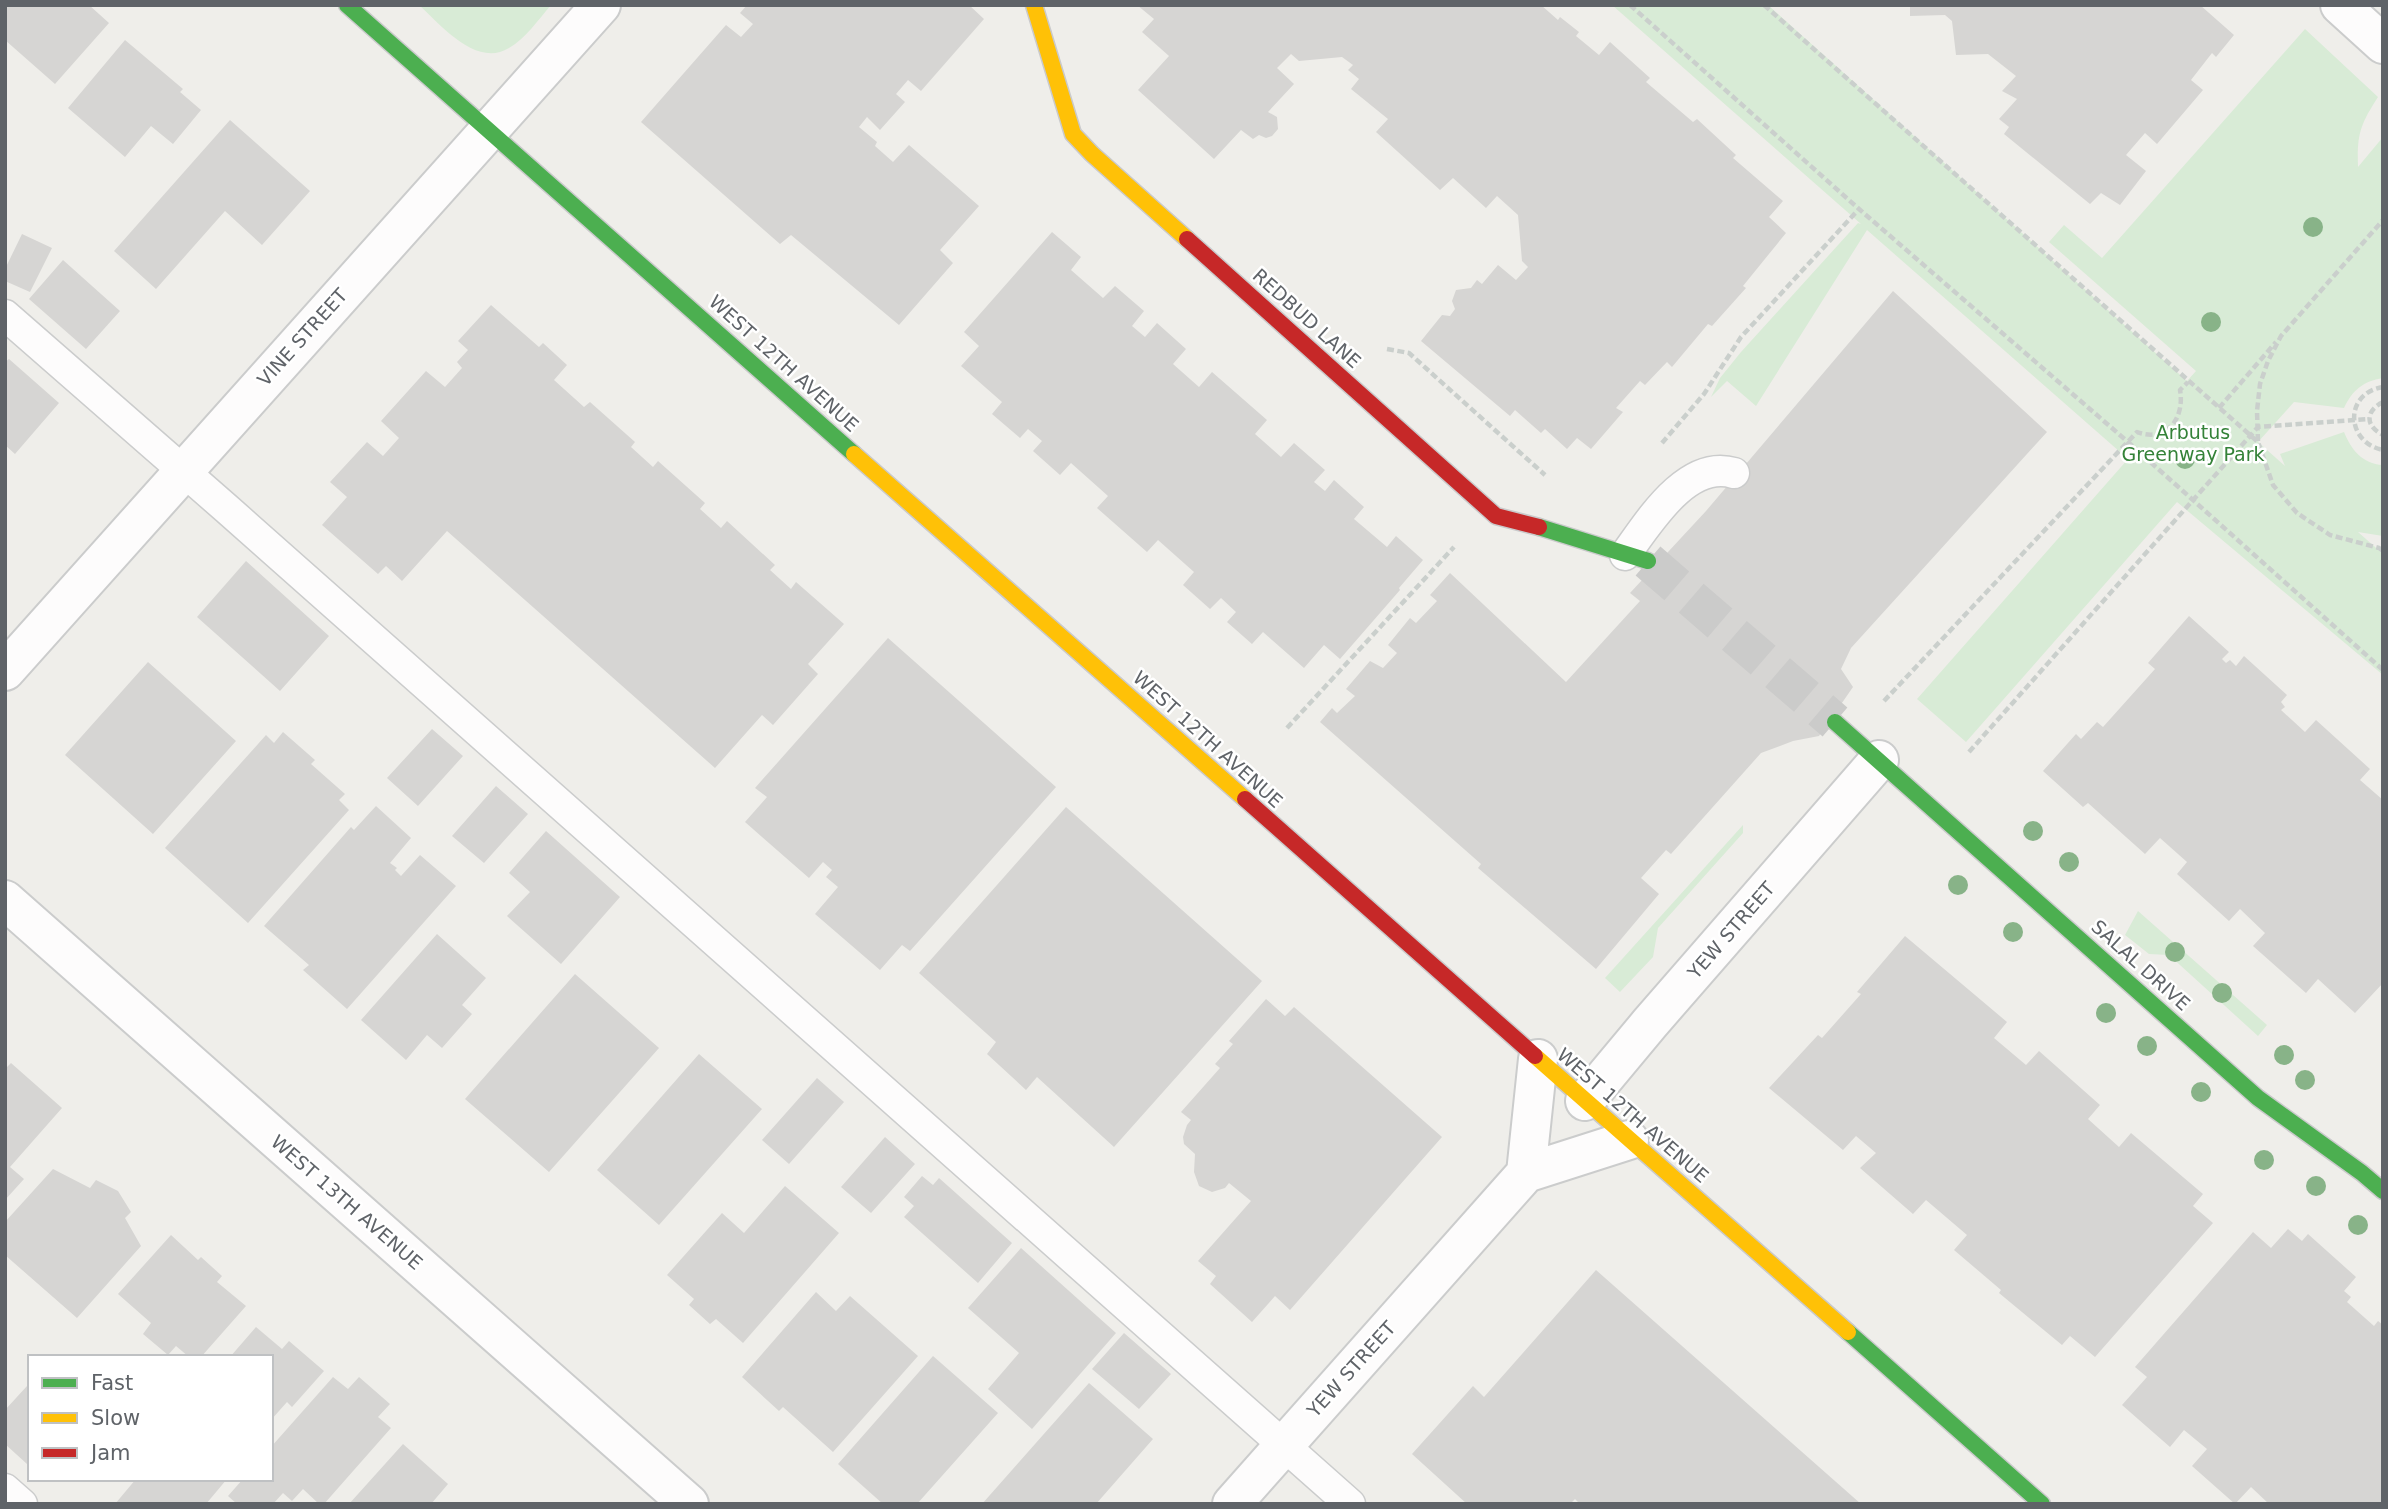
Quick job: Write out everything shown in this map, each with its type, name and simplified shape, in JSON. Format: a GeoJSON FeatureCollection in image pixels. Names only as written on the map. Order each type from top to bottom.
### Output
{"type":"FeatureCollection","features":[{"type":"Feature","properties":{"kind":"street","name":"WEST 12TH AVENUE"},"geometry":{"type":"LineString","coordinates":[[347,5],[2042,1504]]}},
{"type":"Feature","properties":{"kind":"street","name":"VINE STREET"},"geometry":{"type":"LineString","coordinates":[[5,671],[601,5]]}},
{"type":"Feature","properties":{"kind":"street","name":"REDBUD LANE"},"geometry":{"type":"LineString","coordinates":[[1034,5],[1073,134],[1092,154],[1496,516],[1557,531],[1637,558]]}},
{"type":"Feature","properties":{"kind":"street"},"geometry":{"type":"LineString","coordinates":[[2340,5],[2383,44]]}},
{"type":"Feature","properties":{"kind":"street"},"geometry":{"type":"LineString","coordinates":[[1835,722],[1866,749]]}},
{"type":"Feature","properties":{"kind":"street","name":"YEW STREET"},"geometry":{"type":"LineString","coordinates":[[1585,1101],[1650,1023],[1866,749]]}},
{"type":"Feature","properties":{"kind":"street","name":"SALAL DRIVE"},"geometry":{"type":"LineString","coordinates":[[1866,749],[2258,1098],[2361,1172],[2383,1191]]}},
{"type":"Feature","properties":{"kind":"street","name":"WEST 13TH AVENUE"},"geometry":{"type":"LineString","coordinates":[[5,900],[689,1504]]}},
{"type":"Feature","properties":{"kind":"street"},"geometry":{"type":"LineString","coordinates":[[1538,1059],[1526,1172],[1629,1140]]}},
{"type":"Feature","properties":{"kind":"street","name":"YEW STREET"},"geometry":{"type":"LineString","coordinates":[[1232,1504],[1526,1172]]}},
{"type":"Feature","properties":{"kind":"lane"},"geometry":{"type":"LineString","coordinates":[[5,315],[1350,1504]]}},
{"type":"Feature","properties":{"kind":"lane"},"geometry":{"type":"LineString","coordinates":[[1637,558],[1653,516],[1687,481],[1705,472],[1722,470],[1734,473]]}},
{"type":"Feature","properties":{"kind":"lane"},"geometry":{"type":"LineString","coordinates":[[5,1489],[22,1504]]}},
{"type":"Feature","properties":{"kind":"path"},"geometry":{"type":"LineString","coordinates":[[1630,5],[2383,670]]}},
{"type":"Feature","properties":{"kind":"path"},"geometry":{"type":"LineString","coordinates":[[1764,5],[2258,442]]}},
{"type":"Feature","properties":{"kind":"path"},"geometry":{"type":"LineString","coordinates":[[1653,452],[1704,394],[1741,337],[1860,209]]}},
{"type":"Feature","properties":{"kind":"path"},"geometry":{"type":"LineString","coordinates":[[2219,408],[2383,220]]}},
{"type":"Feature","properties":{"kind":"path"},"geometry":{"type":"LineString","coordinates":[[2281,335],[2260,384],[2258,442],[2273,485],[2297,513],[2330,535],[2383,551]]}},
{"type":"Feature","properties":{"kind":"path"},"geometry":{"type":"LineString","coordinates":[[1379,341],[1389,350],[1409,353],[1550,480]]}},
{"type":"Feature","properties":{"kind":"path"},"geometry":{"type":"LineString","coordinates":[[1866,749],[2137,432],[2147,436],[2160,435],[2170,427],[2182,403],[2180,390],[2188,382]]}},
{"type":"Feature","properties":{"kind":"path"},"geometry":{"type":"LineString","coordinates":[[2383,387],[2369,390],[2360,399],[2354,420],[2358,434],[2367,444],[2383,450]]}},
{"type":"Feature","properties":{"kind":"path"},"geometry":{"type":"LineString","coordinates":[[2383,402],[2372,409],[2369,419],[2372,429],[2383,435]]}},
{"type":"Feature","properties":{"kind":"path"},"geometry":{"type":"LineString","coordinates":[[1969,752],[2258,427],[2369,419]]}},
{"type":"Feature","properties":{"kind":"path"},"geometry":{"type":"LineString","coordinates":[[1287,728],[1460,540]]}},
{"type":"Feature","properties":{"kind":"green space"},"geometry":{"type":"Polygon","coordinates":[[[419,5],[551,5],[521,39],[509,48],[497,53],[484,53],[448,33],[419,5]]]}},
{"type":"Feature","properties":{"kind":"green space","name":"Arbutus Greenway Park"},"geometry":{"type":"Polygon","coordinates":[[[1612,5],[1768,5],[2187,381],[2196,371],[2049,242],[2064,225],[2102,258],[2305,29],[2378,97],[2361,130],[2358,167],[2383,137],[2383,378],[2359,388],[2344,408],[2294,402],[2258,442],[2285,466],[2280,454],[2344,432],[2363,459],[2383,465],[2383,536],[2358,532],[2383,554],[2383,675],[2177,502],[1966,742],[1917,699],[2128,459],[1867,230],[1756,406],[1727,381],[1711,397],[1720,378],[1741,352],[1858,223],[1861,224],[1612,5]]]}},
{"type":"Feature","properties":{"kind":"green space"},"geometry":{"type":"Polygon","coordinates":[[[1743,825],[1743,833],[1658,928],[1653,957],[1620,992],[1605,978],[1743,825]]]}},
{"type":"Feature","properties":{"kind":"green space"},"geometry":{"type":"Polygon","coordinates":[[[2138,911],[2267,1025],[2258,1036],[2169,955],[2149,954],[2125,935],[2138,911]]]}},
{"type":"Feature","properties":{"kind":"building"},"geometry":{"type":"Polygon","coordinates":[[[5,5],[89,5],[109,23],[55,84],[5,40],[5,5]]]}},
{"type":"Feature","properties":{"kind":"building"},"geometry":{"type":"Polygon","coordinates":[[[747,5],[969,5],[984,19],[921,91],[908,80],[896,94],[905,102],[880,130],[867,117],[859,127],[877,142],[875,146],[893,162],[909,145],[979,206],[940,250],[953,263],[899,325],[791,235],[780,244],[641,122],[726,25],[741,37],[753,24],[740,13],[747,5]]]}},
{"type":"Feature","properties":{"kind":"building"},"geometry":{"type":"Polygon","coordinates":[[[1137,5],[1541,5],[1558,20],[1560,17],[1579,32],[1576,36],[1599,55],[1610,42],[1650,78],[1646,82],[1693,122],[1697,119],[1736,155],[1733,158],[1783,201],[1769,217],[1786,233],[1743,286],[1746,288],[1712,326],[1708,324],[1672,367],[1667,362],[1645,385],[1640,381],[1616,408],[1623,412],[1591,449],[1577,438],[1567,449],[1545,429],[1541,433],[1515,410],[1510,416],[1421,341],[1442,315],[1450,316],[1455,309],[1452,301],[1456,290],[1471,288],[1477,280],[1482,284],[1498,265],[1516,280],[1528,267],[1522,261],[1518,215],[1497,196],[1486,208],[1453,178],[1440,190],[1376,132],[1388,119],[1351,89],[1359,79],[1348,70],[1353,65],[1342,57],[1299,61],[1291,54],[1277,68],[1294,84],[1268,112],[1277,117],[1278,129],[1272,136],[1266,138],[1259,135],[1253,139],[1241,130],[1214,159],[1138,90],[1169,56],[1142,32],[1154,19],[1137,5]]]}},
{"type":"Feature","properties":{"kind":"building"},"geometry":{"type":"Polygon","coordinates":[[[1910,5],[2200,5],[2234,35],[2216,57],[2212,53],[2191,80],[2203,90],[2157,144],[2145,133],[2126,155],[2146,171],[2120,205],[2101,193],[2090,204],[2004,134],[2009,127],[1999,119],[2017,99],[2002,91],[2016,76],[1988,54],[1956,55],[1952,21],[1945,15],[1910,16],[1910,5]]]}},
{"type":"Feature","properties":{"kind":"building"},"geometry":{"type":"Polygon","coordinates":[[[125,40],[183,89],[180,92],[201,110],[173,144],[151,126],[125,157],[68,108],[125,40]]]}},
{"type":"Feature","properties":{"kind":"building"},"geometry":{"type":"Polygon","coordinates":[[[230,120],[310,191],[262,245],[225,211],[156,289],[114,251],[230,120]]]}},
{"type":"Feature","properties":{"kind":"building"},"geometry":{"type":"Polygon","coordinates":[[[1052,232],[1081,257],[1071,270],[1103,298],[1115,286],[1144,311],[1132,326],[1145,337],[1157,323],[1186,349],[1173,364],[1199,387],[1212,372],[1267,420],[1255,434],[1281,457],[1294,443],[1325,470],[1314,482],[1325,491],[1334,480],[1364,507],[1354,519],[1387,547],[1396,536],[1423,560],[1340,659],[1324,645],[1304,668],[1263,632],[1252,644],[1227,622],[1236,612],[1221,598],[1210,609],[1183,585],[1194,572],[1158,540],[1147,552],[1097,508],[1108,496],[1071,463],[1060,475],[1033,451],[1042,441],[1028,429],[1020,438],[992,414],[1002,402],[961,366],[979,346],[964,332],[1052,232]]]}},
{"type":"Feature","properties":{"kind":"building"},"geometry":{"type":"Polygon","coordinates":[[[22,234],[52,248],[30,292],[5,281],[5,269],[22,234]]]}},
{"type":"Feature","properties":{"kind":"building"},"geometry":{"type":"Polygon","coordinates":[[[63,260],[120,311],[86,349],[29,299],[63,260]]]}},
{"type":"Feature","properties":{"kind":"building"},"geometry":{"type":"Polygon","coordinates":[[[1893,291],[2047,432],[1851,648],[1841,669],[1853,687],[1819,736],[1793,741],[1761,753],[1671,854],[1666,850],[1641,878],[1659,894],[1596,969],[1478,868],[1481,864],[1320,722],[1332,708],[1337,713],[1355,696],[1346,689],[1370,661],[1383,668],[1397,653],[1388,645],[1410,618],[1416,623],[1437,601],[1430,595],[1450,573],[1566,682],[1640,601],[1630,593],[1706,511],[1893,291]]]}},
{"type":"Feature","properties":{"kind":"building"},"geometry":{"type":"Polygon","coordinates":[[[491,305],[539,347],[543,343],[567,365],[554,380],[584,407],[590,402],[635,442],[631,447],[653,467],[658,461],[705,503],[700,509],[721,528],[727,521],[775,565],[770,570],[791,589],[796,582],[844,624],[808,664],[818,674],[773,725],[762,715],[715,768],[447,531],[402,581],[386,566],[378,574],[322,525],[347,497],[330,482],[367,442],[383,456],[399,438],[381,421],[426,371],[445,387],[462,368],[457,362],[468,350],[458,341],[491,305]]]}},
{"type":"Feature","properties":{"kind":"building"},"geometry":{"type":"Polygon","coordinates":[[[9,359],[59,403],[15,454],[5,445],[5,362],[9,359]]]}},
{"type":"Feature","properties":{"kind":"building"},"geometry":{"type":"Polygon","coordinates":[[[246,561],[329,636],[280,691],[197,617],[246,561]]]}},
{"type":"Feature","properties":{"kind":"building"},"geometry":{"type":"Polygon","coordinates":[[[2189,616],[2229,652],[2222,659],[2226,663],[2230,660],[2236,666],[2244,656],[2287,695],[2281,702],[2285,707],[2281,710],[2305,732],[2316,720],[2370,769],[2360,780],[2383,800],[2383,983],[2355,1013],[2318,979],[2306,993],[2253,946],[2265,933],[2240,909],[2229,921],[2177,874],[2187,862],[2160,838],[2145,854],[2088,803],[2083,807],[2043,771],[2076,734],[2081,739],[2097,722],[2103,727],[2155,669],[2148,663],[2189,616]]]}},
{"type":"Feature","properties":{"kind":"building"},"geometry":{"type":"Polygon","coordinates":[[[888,638],[1056,787],[910,951],[902,945],[880,970],[815,914],[838,887],[826,877],[832,870],[823,862],[809,878],[745,822],[767,797],[755,788],[888,638]]]}},
{"type":"Feature","properties":{"kind":"building"},"geometry":{"type":"Polygon","coordinates":[[[148,662],[236,741],[153,834],[65,755],[148,662]]]}},
{"type":"Feature","properties":{"kind":"building"},"geometry":{"type":"Polygon","coordinates":[[[432,729],[463,756],[418,806],[387,778],[432,729]]]}},
{"type":"Feature","properties":{"kind":"building"},"geometry":{"type":"Polygon","coordinates":[[[283,732],[315,760],[311,764],[345,794],[339,800],[349,810],[248,923],[165,848],[266,735],[274,743],[283,732]]]}},
{"type":"Feature","properties":{"kind":"building"},"geometry":{"type":"Polygon","coordinates":[[[496,786],[528,814],[484,863],[452,836],[496,786]]]}},
{"type":"Feature","properties":{"kind":"building"},"geometry":{"type":"Polygon","coordinates":[[[376,806],[411,838],[390,863],[397,868],[395,870],[401,876],[420,855],[456,886],[347,1009],[303,970],[309,965],[264,926],[351,827],[354,830],[376,806]]]}},
{"type":"Feature","properties":{"kind":"building"},"geometry":{"type":"Polygon","coordinates":[[[1066,807],[1262,981],[1114,1147],[1037,1077],[1026,1090],[987,1054],[996,1042],[919,973],[1066,807]]]}},
{"type":"Feature","properties":{"kind":"building"},"geometry":{"type":"Polygon","coordinates":[[[546,831],[620,897],[561,964],[507,916],[530,892],[509,873],[546,831]]]}},
{"type":"Feature","properties":{"kind":"building"},"geometry":{"type":"Polygon","coordinates":[[[437,934],[486,978],[462,1005],[472,1014],[442,1048],[427,1035],[406,1060],[361,1020],[437,934]]]}},
{"type":"Feature","properties":{"kind":"building"},"geometry":{"type":"Polygon","coordinates":[[[1905,936],[2007,1022],[1994,1038],[2026,1065],[2039,1051],[2100,1105],[2088,1119],[2119,1147],[2131,1133],[2203,1194],[2193,1206],[2213,1223],[2095,1357],[2070,1336],[2062,1345],[1999,1293],[2001,1290],[1954,1250],[1967,1235],[1926,1200],[1913,1214],[1860,1168],[1876,1153],[1856,1136],[1843,1150],[1769,1088],[1818,1035],[1822,1038],[1861,994],[1857,992],[1905,936]]]}},
{"type":"Feature","properties":{"kind":"building"},"geometry":{"type":"Polygon","coordinates":[[[575,974],[659,1048],[549,1172],[465,1099],[575,974]]]}},
{"type":"Feature","properties":{"kind":"building"},"geometry":{"type":"Polygon","coordinates":[[[1266,999],[1285,1016],[1294,1007],[1442,1137],[1290,1310],[1275,1296],[1252,1322],[1210,1284],[1216,1276],[1198,1261],[1251,1201],[1229,1183],[1225,1188],[1212,1192],[1199,1186],[1194,1172],[1195,1154],[1184,1144],[1183,1137],[1191,1120],[1181,1112],[1220,1068],[1215,1064],[1233,1044],[1229,1041],[1266,999]]]}},
{"type":"Feature","properties":{"kind":"building"},"geometry":{"type":"Polygon","coordinates":[[[699,1054],[762,1109],[659,1225],[597,1170],[699,1054]]]}},
{"type":"Feature","properties":{"kind":"building"},"geometry":{"type":"Polygon","coordinates":[[[11,1063],[62,1108],[10,1167],[24,1179],[5,1200],[5,1069],[11,1063]]]}},
{"type":"Feature","properties":{"kind":"building"},"geometry":{"type":"Polygon","coordinates":[[[817,1078],[844,1102],[789,1164],[762,1140],[817,1078]]]}},
{"type":"Feature","properties":{"kind":"building"},"geometry":{"type":"Polygon","coordinates":[[[885,1137],[915,1164],[871,1213],[841,1187],[885,1137]]]}},
{"type":"Feature","properties":{"kind":"building"},"geometry":{"type":"Polygon","coordinates":[[[53,1169],[90,1188],[96,1180],[118,1191],[131,1212],[125,1218],[141,1246],[77,1318],[5,1255],[5,1222],[53,1169]]]}},
{"type":"Feature","properties":{"kind":"building"},"geometry":{"type":"Polygon","coordinates":[[[922,1176],[933,1185],[939,1178],[1012,1243],[978,1283],[904,1217],[914,1206],[904,1197],[922,1176]]]}},
{"type":"Feature","properties":{"kind":"building"},"geometry":{"type":"Polygon","coordinates":[[[785,1186],[839,1233],[743,1343],[716,1319],[710,1324],[689,1305],[694,1299],[667,1275],[722,1213],[744,1233],[785,1186]]]}},
{"type":"Feature","properties":{"kind":"building"},"geometry":{"type":"Polygon","coordinates":[[[2288,1229],[2302,1241],[2308,1234],[2356,1277],[2344,1291],[2351,1297],[2347,1302],[2374,1326],[2378,1321],[2383,1325],[2383,1504],[2269,1504],[2251,1487],[2235,1504],[2192,1466],[2207,1449],[2184,1430],[2170,1447],[2122,1405],[2147,1377],[2135,1367],[2253,1232],[2271,1248],[2288,1229]]]}},
{"type":"Feature","properties":{"kind":"building"},"geometry":{"type":"Polygon","coordinates":[[[171,1235],[198,1260],[201,1257],[222,1276],[217,1282],[246,1306],[203,1355],[187,1355],[176,1346],[168,1355],[143,1334],[151,1323],[118,1294],[171,1235]]]}},
{"type":"Feature","properties":{"kind":"building"},"geometry":{"type":"Polygon","coordinates":[[[1021,1248],[1116,1333],[1032,1429],[988,1389],[1019,1353],[968,1308],[1021,1248]]]}},
{"type":"Feature","properties":{"kind":"building"},"geometry":{"type":"Polygon","coordinates":[[[1596,1270],[1861,1504],[1580,1504],[1575,1499],[1570,1504],[1467,1504],[1412,1454],[1473,1386],[1484,1397],[1596,1270]]]}},
{"type":"Feature","properties":{"kind":"building"},"geometry":{"type":"Polygon","coordinates":[[[816,1292],[836,1311],[850,1296],[918,1356],[833,1452],[783,1407],[779,1411],[742,1377],[816,1292]]]}},
{"type":"Feature","properties":{"kind":"building"},"geometry":{"type":"Polygon","coordinates":[[[256,1327],[282,1349],[289,1341],[324,1371],[292,1407],[287,1402],[273,1418],[273,1355],[232,1355],[256,1327]]]}},
{"type":"Feature","properties":{"kind":"building"},"geometry":{"type":"Polygon","coordinates":[[[1124,1333],[1171,1374],[1139,1409],[1092,1369],[1124,1333]]]}},
{"type":"Feature","properties":{"kind":"building"},"geometry":{"type":"Polygon","coordinates":[[[933,1356],[998,1413],[917,1504],[883,1504],[838,1464],[933,1356]]]}},
{"type":"Feature","properties":{"kind":"building"},"geometry":{"type":"Polygon","coordinates":[[[333,1377],[348,1389],[359,1377],[390,1404],[378,1417],[391,1428],[324,1504],[319,1504],[303,1489],[292,1501],[283,1493],[273,1504],[237,1504],[228,1496],[241,1481],[273,1481],[273,1445],[333,1377]]]}},
{"type":"Feature","properties":{"kind":"building"},"geometry":{"type":"Polygon","coordinates":[[[1089,1383],[1153,1439],[1096,1504],[982,1504],[1089,1383]]]}},
{"type":"Feature","properties":{"kind":"building"},"geometry":{"type":"Polygon","coordinates":[[[28,1387],[27,1464],[5,1444],[5,1410],[28,1387]]]}},
{"type":"Feature","properties":{"kind":"building"},"geometry":{"type":"Polygon","coordinates":[[[403,1444],[448,1484],[431,1504],[349,1504],[403,1444]]]}},
{"type":"Feature","properties":{"kind":"building"},"geometry":{"type":"Polygon","coordinates":[[[134,1481],[225,1481],[206,1504],[115,1504],[134,1481]]]}},
{"type":"Feature","properties":{"kind":"tunnel"},"geometry":{"type":"LineString","coordinates":[[1648,561],[1835,722]]}},
{"type":"Feature","properties":{"kind":"traffic: fast"},"geometry":{"type":"LineString","coordinates":[[347,5],[854,454]]}},
{"type":"Feature","properties":{"kind":"traffic: fast"},"geometry":{"type":"LineString","coordinates":[[1539,527],[1648,561]]}},
{"type":"Feature","properties":{"kind":"traffic: fast"},"geometry":{"type":"LineString","coordinates":[[1835,722],[2258,1098],[2383,1191]]}},
{"type":"Feature","properties":{"kind":"traffic: fast"},"geometry":{"type":"LineString","coordinates":[[1848,1332],[2042,1504]]}},
{"type":"Feature","properties":{"kind":"traffic: slow"},"geometry":{"type":"LineString","coordinates":[[1034,5],[1073,134],[1187,239]]}},
{"type":"Feature","properties":{"kind":"traffic: slow"},"geometry":{"type":"LineString","coordinates":[[854,454],[1245,799]]}},
{"type":"Feature","properties":{"kind":"traffic: slow"},"geometry":{"type":"LineString","coordinates":[[1535,1056],[1848,1332]]}},
{"type":"Feature","properties":{"kind":"traffic: jam"},"geometry":{"type":"LineString","coordinates":[[1187,239],[1496,516],[1539,527]]}},
{"type":"Feature","properties":{"kind":"traffic: jam"},"geometry":{"type":"LineString","coordinates":[[1245,799],[1535,1056]]}}]}
